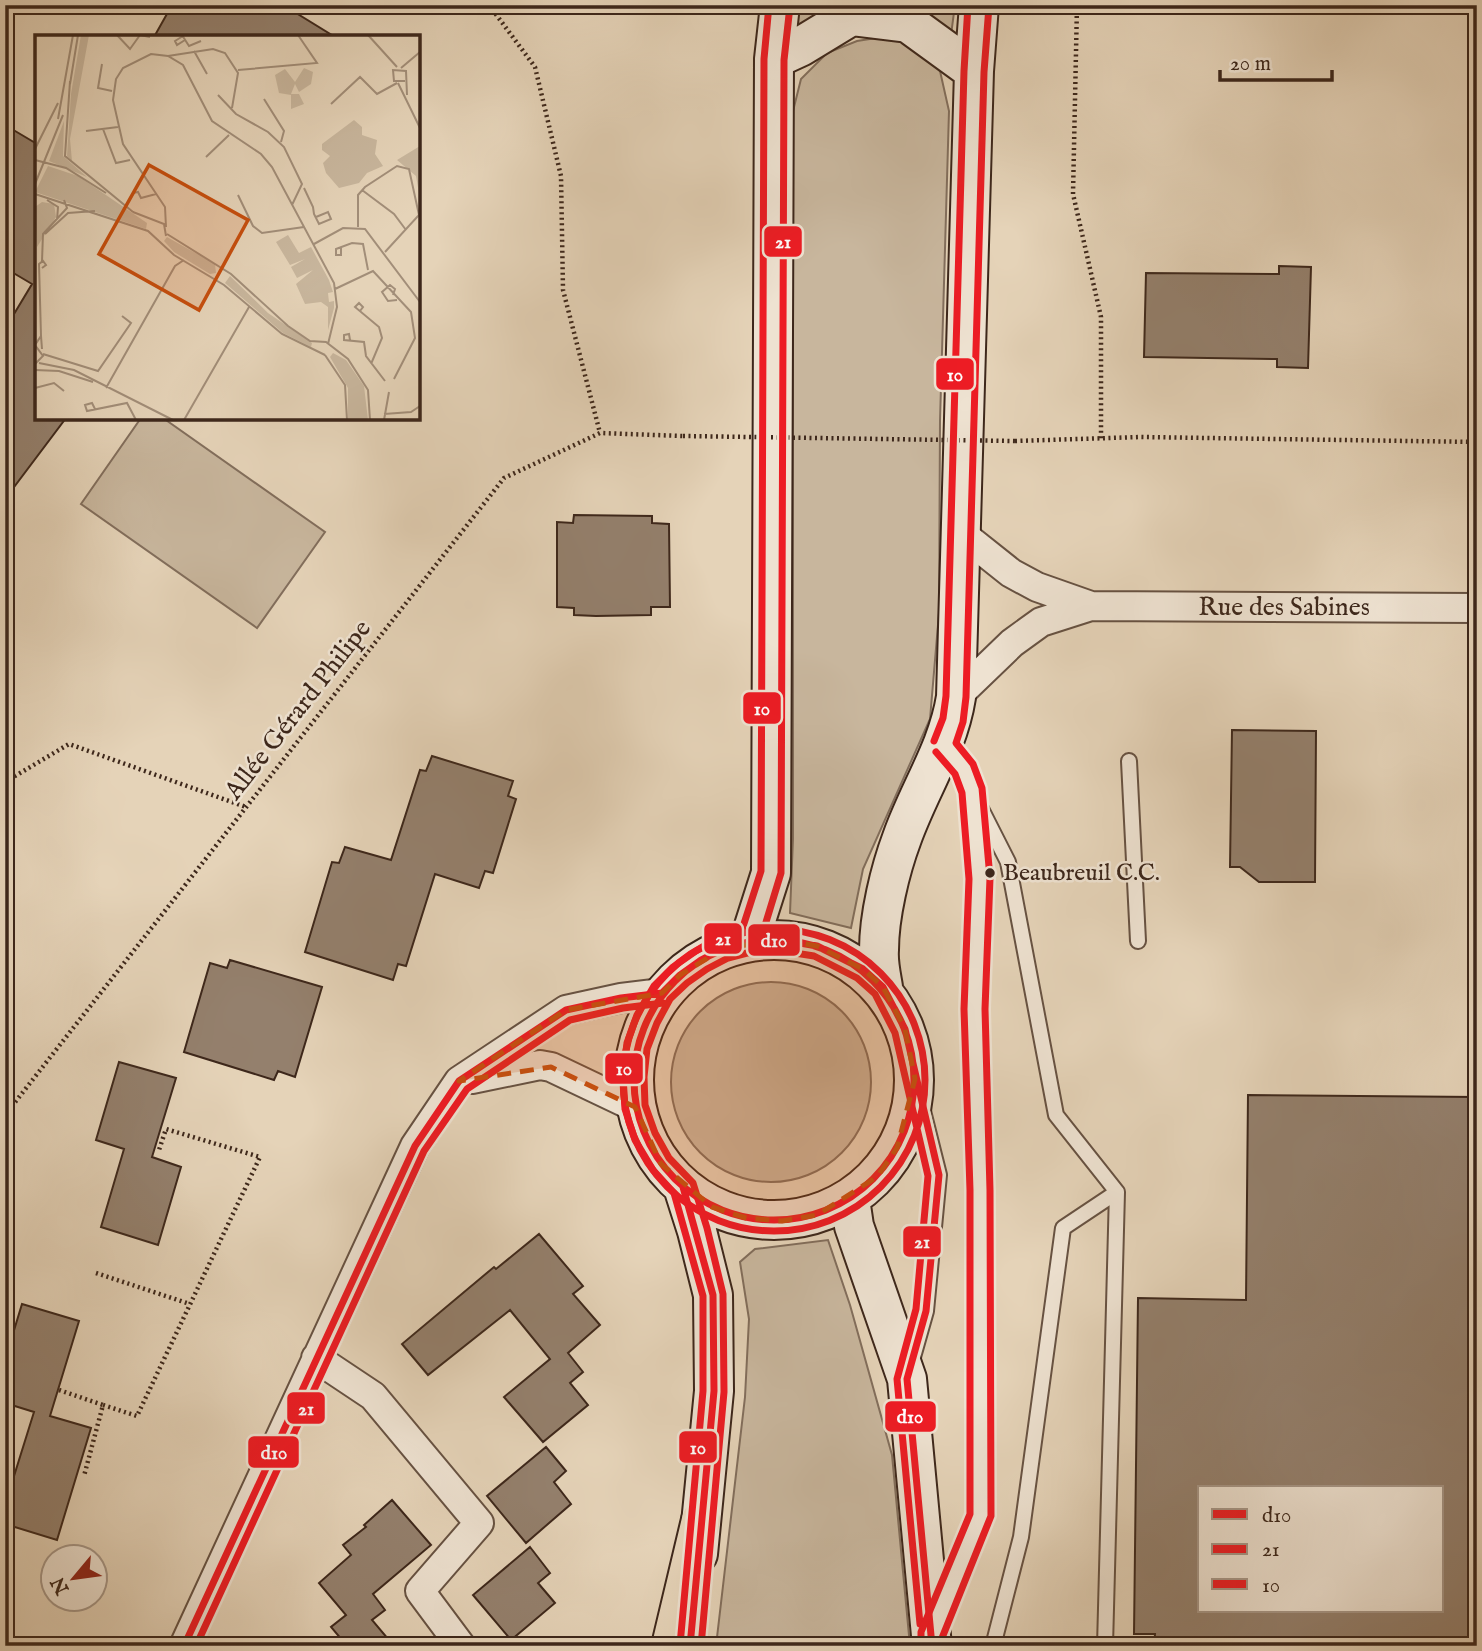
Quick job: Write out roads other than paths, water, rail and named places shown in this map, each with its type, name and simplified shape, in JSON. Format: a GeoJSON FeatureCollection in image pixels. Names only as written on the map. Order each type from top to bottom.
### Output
{"type":"FeatureCollection","features":[{"type":"Feature","properties":{"kind":"highway"},"geometry":{"type":"LineString","coordinates":[[671,1646],[701,1520]]}},
{"type":"Feature","properties":{"kind":"main road"},"geometry":{"type":"LineString","coordinates":[[749,942],[771,873],[774,59],[780,5]]}},
{"type":"Feature","properties":{"kind":"main road"},"geometry":{"type":"LineString","coordinates":[[883,987],[863,969],[817,946],[783,940],[749,942],[724,948],[680,975],[663,993],[647,1019],[637,1047],[633,1077],[635,1107],[645,1137],[661,1164],[682,1187],[712,1207],[746,1218],[782,1221],[817,1215],[850,1199],[877,1177],[897,1148],[910,1115],[915,1079],[905,1029],[883,987],[878,950],[884,905],[901,839],[944,745],[953,720],[956,697],[974,71],[979,5]]}},
{"type":"Feature","properties":{"kind":"main road"},"geometry":{"type":"LineString","coordinates":[[774,59],[800,47],[850,16],[908,23],[974,71]]}},
{"type":"Feature","properties":{"kind":"main road"},"geometry":{"type":"LineString","coordinates":[[682,1187],[697,1231],[713,1295],[714,1391],[690,1646]]}},
{"type":"Feature","properties":{"kind":"main road"},"geometry":{"type":"LineString","coordinates":[[850,1199],[854,1226],[907,1379],[932,1641]]}},
{"type":"Feature","properties":{"kind":"street","name":"Rue des Sabines"},"geometry":{"type":"LineString","coordinates":[[962,534],[1011,573],[1091,606]]}},
{"type":"Feature","properties":{"kind":"street","name":"Rue des Sabines"},"geometry":{"type":"LineString","coordinates":[[956,697],[1012,643],[1041,622],[1091,606],[1477,608]]}},
{"type":"Feature","properties":{"kind":"street"},"geometry":{"type":"LineString","coordinates":[[184,1646],[415,1146],[459,1081],[566,1010],[621,998],[663,993]]}},
{"type":"Feature","properties":{"kind":"street"},"geometry":{"type":"LineString","coordinates":[[459,1081],[540,1065],[551,1067],[635,1107]]}},
{"type":"Feature","properties":{"kind":"street"},"geometry":{"type":"LineString","coordinates":[[316,1358],[373,1395],[480,1523],[420,1591],[461,1646]]}},
{"type":"Feature","properties":{"kind":"lane"},"geometry":{"type":"LineString","coordinates":[[944,745],[964,769],[972,791],[1008,862],[1056,1115],[1117,1192],[1105,1646]]}},
{"type":"Feature","properties":{"kind":"lane"},"geometry":{"type":"LineString","coordinates":[[1129,761],[1138,941]]}},
{"type":"Feature","properties":{"kind":"lane"},"geometry":{"type":"LineString","coordinates":[[932,1641],[981,1516],[980,1191],[974,1009],[980,879],[972,791]]}},
{"type":"Feature","properties":{"kind":"lane"},"geometry":{"type":"LineString","coordinates":[[907,1379],[926,1311],[939,1175],[915,1079]]}},
{"type":"Feature","properties":{"kind":"lane"},"geometry":{"type":"LineString","coordinates":[[993,1646],[1021,1537],[1063,1228],[1117,1192]]}},
{"type":"Feature","properties":{"kind":"place","name":"Beaubreuil C.C."},"geometry":{"type":"Point","coordinates":[990,873]}}]}
